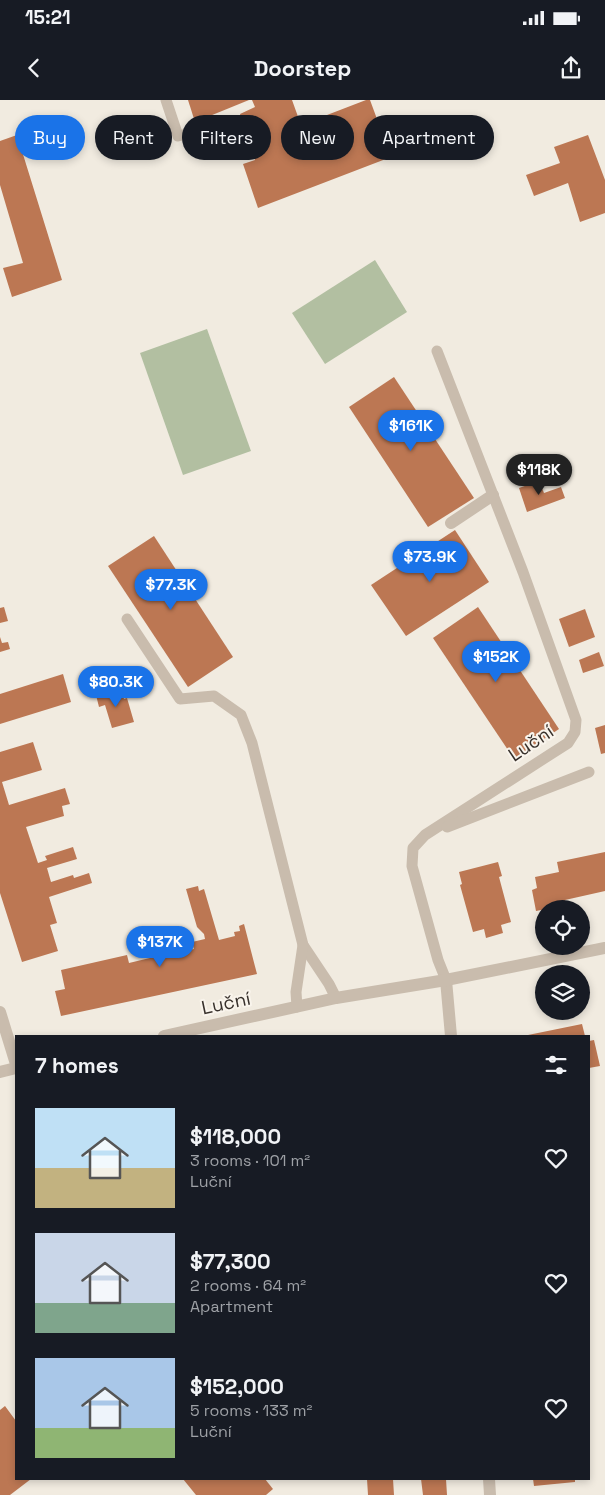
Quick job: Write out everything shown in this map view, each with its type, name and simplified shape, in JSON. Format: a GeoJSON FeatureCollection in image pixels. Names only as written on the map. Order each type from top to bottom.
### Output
{"type":"FeatureCollection","features":[{"type":"Feature","properties":{"kind":"street"},"geometry":{"type":"LineString","coordinates":[[450,523],[493,495]]}},
{"type":"Feature","properties":{"kind":"street","name":"Luční"},"geometry":{"type":"LineString","coordinates":[[169,1035],[336,998],[446,980],[605,948]]}},
{"type":"Feature","properties":{"kind":"street"},"geometry":{"type":"LineString","coordinates":[[446,980],[451,1035]]}},
{"type":"Feature","properties":{"kind":"street"},"geometry":{"type":"LineString","coordinates":[[0,1012],[15,1063]]}},
{"type":"Feature","properties":{"kind":"street"},"geometry":{"type":"LineString","coordinates":[[0,1072],[15,1066]]}},
{"type":"Feature","properties":{"kind":"street"},"geometry":{"type":"LineString","coordinates":[[489,1480],[490,1495]]}},
{"type":"Feature","properties":{"kind":"lane"},"geometry":{"type":"LineString","coordinates":[[166,100],[178,136],[182,135]]}},
{"type":"Feature","properties":{"kind":"lane","name":"Luční"},"geometry":{"type":"LineString","coordinates":[[437,351],[493,495],[576,720],[575,732],[568,743],[425,835],[412,848],[412,866],[438,960],[446,980]]}},
{"type":"Feature","properties":{"kind":"lane"},"geometry":{"type":"LineString","coordinates":[[126,619],[180,699],[214,696],[241,715],[252,743],[304,945],[336,998]]}},
{"type":"Feature","properties":{"kind":"lane"},"geometry":{"type":"LineString","coordinates":[[425,835],[589,772]]}},
{"type":"Feature","properties":{"kind":"lane"},"geometry":{"type":"LineString","coordinates":[[297,1007],[296,992],[304,945]]}},
{"type":"Feature","properties":{"kind":"green space"},"geometry":{"type":"Polygon","coordinates":[[[375,260],[407,312],[325,364],[292,313],[375,260]]]}},
{"type":"Feature","properties":{"kind":"green space"},"geometry":{"type":"Polygon","coordinates":[[[207,329],[251,451],[183,475],[140,353],[207,329]]]}},
{"type":"Feature","properties":{"kind":"building"},"geometry":{"type":"Polygon","coordinates":[[[188,100],[249,100],[212,115],[193,115],[188,100]]]}},
{"type":"Feature","properties":{"kind":"building"},"geometry":{"type":"Polygon","coordinates":[[[252,100],[292,100],[297,115],[281,115],[281,160],[354,160],[354,115],[327,115],[370,100],[376,115],[364,115],[364,160],[383,160],[258,208],[243,164],[255,160],[271,160],[271,115],[240,115],[255,107],[252,100]]]}},
{"type":"Feature","properties":{"kind":"building"},"geometry":{"type":"Polygon","coordinates":[[[588,135],[605,180],[605,213],[580,222],[568,183],[534,196],[526,175],[560,163],[554,147],[588,135]]]}},
{"type":"Feature","properties":{"kind":"building"},"geometry":{"type":"Polygon","coordinates":[[[15,136],[15,160],[25,160],[62,280],[12,297],[3,268],[23,263],[0,185],[0,141],[15,136]]]}},
{"type":"Feature","properties":{"kind":"building"},"geometry":{"type":"Polygon","coordinates":[[[394,377],[474,498],[428,527],[349,407],[394,377]]]}},
{"type":"Feature","properties":{"kind":"building"},"geometry":{"type":"Polygon","coordinates":[[[539,481],[544,493],[561,487],[565,498],[527,512],[519,488],[539,481]]]}},
{"type":"Feature","properties":{"kind":"building"},"geometry":{"type":"Polygon","coordinates":[[[455,530],[489,582],[406,636],[371,585],[455,530]]]}},
{"type":"Feature","properties":{"kind":"building"},"geometry":{"type":"Polygon","coordinates":[[[154,536],[233,657],[188,687],[108,566],[154,536]]]}},
{"type":"Feature","properties":{"kind":"building"},"geometry":{"type":"Polygon","coordinates":[[[4,607],[8,621],[0,623],[0,608],[4,607]]]}},
{"type":"Feature","properties":{"kind":"building"},"geometry":{"type":"Polygon","coordinates":[[[478,607],[559,729],[514,759],[433,638],[478,607]]]}},
{"type":"Feature","properties":{"kind":"building"},"geometry":{"type":"Polygon","coordinates":[[[585,609],[595,637],[569,647],[559,619],[585,609]]]}},
{"type":"Feature","properties":{"kind":"building"},"geometry":{"type":"Polygon","coordinates":[[[0,637],[2,643],[8,642],[10,649],[0,652],[0,637]]]}},
{"type":"Feature","properties":{"kind":"building"},"geometry":{"type":"Polygon","coordinates":[[[599,652],[604,666],[583,673],[579,660],[599,652]]]}},
{"type":"Feature","properties":{"kind":"building"},"geometry":{"type":"Polygon","coordinates":[[[63,674],[71,702],[0,724],[0,694],[63,674]]]}},
{"type":"Feature","properties":{"kind":"building"},"geometry":{"type":"Polygon","coordinates":[[[121,688],[124,699],[127,698],[134,722],[112,728],[105,705],[99,707],[96,695],[121,688]]]}},
{"type":"Feature","properties":{"kind":"building"},"geometry":{"type":"Polygon","coordinates":[[[605,725],[605,753],[601,754],[595,728],[605,725]]]}},
{"type":"Feature","properties":{"kind":"building"},"geometry":{"type":"Polygon","coordinates":[[[33,742],[42,770],[2,782],[9,805],[65,788],[70,804],[62,806],[64,816],[26,827],[38,863],[47,860],[45,856],[73,847],[77,859],[47,868],[51,882],[73,875],[74,878],[89,873],[92,883],[49,897],[57,923],[50,925],[58,951],[22,962],[0,893],[0,752],[33,742]]]}},
{"type":"Feature","properties":{"kind":"building"},"geometry":{"type":"Polygon","coordinates":[[[605,852],[605,891],[565,900],[535,900],[535,906],[532,890],[537,888],[535,877],[559,872],[557,862],[605,852]]]}},
{"type":"Feature","properties":{"kind":"building"},"geometry":{"type":"Polygon","coordinates":[[[498,862],[502,876],[499,877],[511,922],[501,925],[503,933],[486,938],[484,929],[473,932],[460,885],[462,884],[459,872],[498,862]]]}},
{"type":"Feature","properties":{"kind":"building"},"geometry":{"type":"Polygon","coordinates":[[[198,886],[199,891],[204,889],[219,940],[235,936],[234,932],[240,931],[239,926],[244,924],[257,974],[61,1016],[55,991],[65,989],[61,970],[127,955],[129,963],[154,957],[153,952],[164,950],[163,946],[171,945],[173,953],[194,949],[192,942],[205,939],[204,934],[197,927],[186,889],[198,886]]]}},
{"type":"Feature","properties":{"kind":"building"},"geometry":{"type":"Polygon","coordinates":[[[582,1024],[585,1035],[528,1035],[582,1024]]]}},
{"type":"Feature","properties":{"kind":"building"},"geometry":{"type":"Polygon","coordinates":[[[594,1040],[600,1066],[590,1068],[590,1041],[594,1040]]]}},
{"type":"Feature","properties":{"kind":"building"},"geometry":{"type":"Polygon","coordinates":[[[5,1406],[15,1420],[15,1480],[30,1480],[10,1495],[0,1495],[0,1410],[5,1406]]]}},
{"type":"Feature","properties":{"kind":"building"},"geometry":{"type":"Polygon","coordinates":[[[184,1480],[266,1480],[273,1489],[266,1495],[196,1495],[184,1480]]]}},
{"type":"Feature","properties":{"kind":"building"},"geometry":{"type":"Polygon","coordinates":[[[367,1480],[393,1480],[394,1495],[368,1495],[367,1480]]]}},
{"type":"Feature","properties":{"kind":"building"},"geometry":{"type":"Polygon","coordinates":[[[421,1480],[446,1480],[447,1495],[423,1495],[421,1480]]]}},
{"type":"Feature","properties":{"kind":"building"},"geometry":{"type":"Polygon","coordinates":[[[533,1480],[575,1480],[575,1482],[534,1486],[533,1480]]]}}]}
